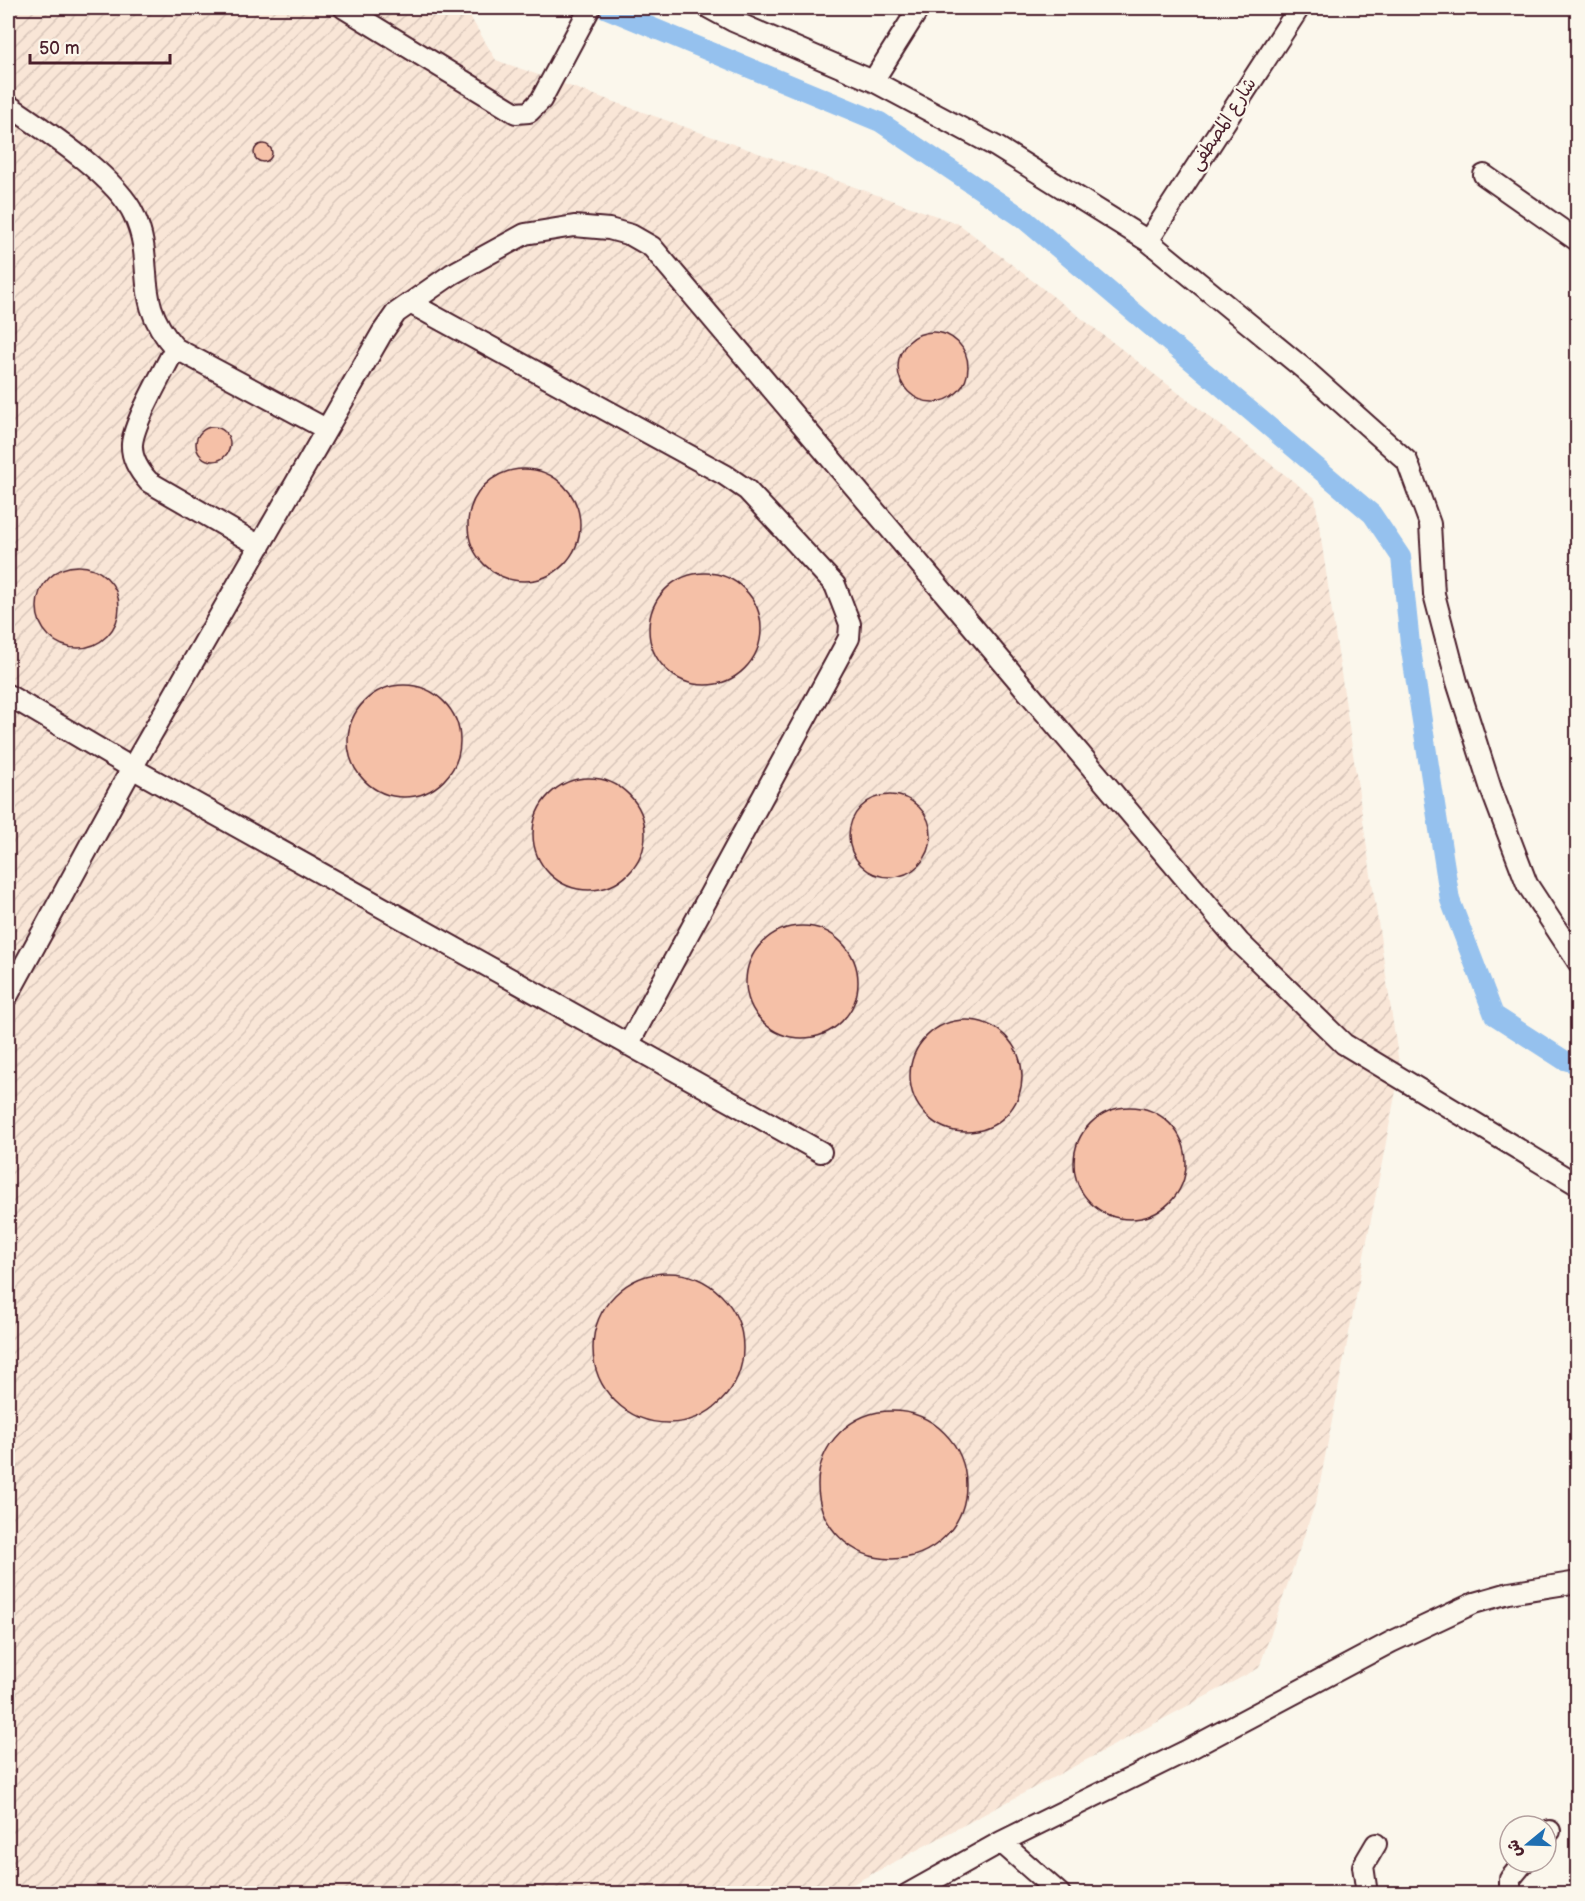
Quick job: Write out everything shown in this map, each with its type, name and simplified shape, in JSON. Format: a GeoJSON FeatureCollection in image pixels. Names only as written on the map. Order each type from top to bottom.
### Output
{"type":"FeatureCollection","features":[{"type":"Feature","properties":{"kind":"street"},"geometry":{"type":"LineString","coordinates":[[344,8],[516,113],[529,112],[541,100],[586,12]]}},
{"type":"Feature","properties":{"kind":"street"},"geometry":{"type":"LineString","coordinates":[[709,8],[737,14],[873,81],[997,147],[1148,241],[1304,369],[1407,461],[1430,524],[1434,594],[1457,682],[1491,789],[1527,884],[1578,962]]}},
{"type":"Feature","properties":{"kind":"street"},"geometry":{"type":"LineString","coordinates":[[873,81],[919,8]]}},
{"type":"Feature","properties":{"kind":"street","name":"شارع المصطفى"},"geometry":{"type":"LineString","coordinates":[[1148,241],[1299,8]]}},
{"type":"Feature","properties":{"kind":"street"},"geometry":{"type":"LineString","coordinates":[[8,105],[48,133],[122,196],[134,215],[142,238],[146,296],[152,314],[162,333],[175,348],[326,429]]}},
{"type":"Feature","properties":{"kind":"street"},"geometry":{"type":"LineString","coordinates":[[1484,175],[1578,241]]}},
{"type":"Feature","properties":{"kind":"street"},"geometry":{"type":"LineString","coordinates":[[8,995],[132,768],[326,429],[396,313],[452,274],[525,234],[574,226],[609,229],[631,235],[652,247],[1239,942],[1344,1044],[1578,1185]]}},
{"type":"Feature","properties":{"kind":"street"},"geometry":{"type":"LineString","coordinates":[[410,303],[725,475],[747,490],[834,585],[850,624],[849,638],[628,1045]]}},
{"type":"Feature","properties":{"kind":"street"},"geometry":{"type":"LineString","coordinates":[[175,348],[137,429],[132,444],[134,459],[140,472],[149,482],[260,546]]}},
{"type":"Feature","properties":{"kind":"street"},"geometry":{"type":"LineString","coordinates":[[8,695],[132,768],[821,1152]]}},
{"type":"Feature","properties":{"kind":"street"},"geometry":{"type":"LineString","coordinates":[[908,1893],[1001,1842],[1184,1752],[1390,1642],[1474,1604],[1509,1593],[1578,1582]]}},
{"type":"Feature","properties":{"kind":"street"},"geometry":{"type":"LineString","coordinates":[[1001,1842],[1060,1893]]}},
{"type":"Feature","properties":{"kind":"street"},"geometry":{"type":"LineString","coordinates":[[1367,1893],[1363,1866],[1376,1844]]}},
{"type":"Feature","properties":{"kind":"street"},"geometry":{"type":"LineString","coordinates":[[1513,1893],[1510,1890],[1510,1879],[1514,1874]]}},
{"type":"Feature","properties":{"kind":"shaded area"},"geometry":{"type":"Polygon","coordinates":[[[8,8],[465,8],[496,60],[959,224],[1315,498],[1400,1070],[1317,1498],[1259,1668],[836,1893],[8,1894],[8,8]]]}},
{"type":"Feature","properties":{"kind":"building"},"geometry":{"type":"Polygon","coordinates":[[[263,144],[269,147],[272,153],[269,159],[263,162],[257,159],[254,153],[257,147],[263,144]]]}},
{"type":"Feature","properties":{"kind":"building"},"geometry":{"type":"Polygon","coordinates":[[[933,332],[946,335],[958,342],[965,354],[968,367],[965,380],[958,392],[946,399],[933,402],[920,399],[908,392],[901,380],[898,367],[901,354],[908,342],[920,335],[933,332]]]}},
{"type":"Feature","properties":{"kind":"building"},"geometry":{"type":"Polygon","coordinates":[[[213,427],[225,432],[230,444],[225,456],[213,461],[201,456],[196,444],[201,432],[213,427]]]}},
{"type":"Feature","properties":{"kind":"building"},"geometry":{"type":"Polygon","coordinates":[[[524,469],[546,473],[564,485],[576,503],[580,525],[576,547],[564,565],[546,577],[524,581],[502,577],[484,565],[472,547],[468,525],[472,503],[484,485],[502,473],[524,469]]]}},
{"type":"Feature","properties":{"kind":"building"},"geometry":{"type":"Polygon","coordinates":[[[78,566],[94,569],[107,578],[116,591],[119,607],[116,623],[107,636],[94,645],[78,648],[62,645],[49,636],[40,623],[37,607],[40,591],[49,578],[62,569],[78,566]]]}},
{"type":"Feature","properties":{"kind":"building"},"geometry":{"type":"Polygon","coordinates":[[[705,573],[727,577],[745,589],[757,607],[761,629],[757,651],[745,669],[727,681],[705,685],[683,681],[665,669],[653,651],[649,629],[653,607],[665,589],[683,577],[705,573]]]}},
{"type":"Feature","properties":{"kind":"building"},"geometry":{"type":"Polygon","coordinates":[[[404,685],[426,689],[444,701],[456,719],[460,741],[456,763],[444,781],[426,793],[404,797],[382,793],[364,781],[352,763],[348,741],[352,719],[364,701],[382,689],[404,685]]]}},
{"type":"Feature","properties":{"kind":"building"},"geometry":{"type":"Polygon","coordinates":[[[589,778],[611,782],[629,794],[641,812],[645,834],[641,856],[629,874],[611,886],[589,890],[567,886],[549,874],[537,856],[533,834],[537,812],[549,794],[567,782],[589,778]]]}},
{"type":"Feature","properties":{"kind":"building"},"geometry":{"type":"Polygon","coordinates":[[[890,795],[906,798],[919,807],[928,820],[931,836],[928,852],[919,865],[906,874],[890,877],[874,874],[861,865],[852,852],[849,836],[852,820],[861,807],[874,798],[890,795]]]}},
{"type":"Feature","properties":{"kind":"building"},"geometry":{"type":"Polygon","coordinates":[[[802,926],[824,930],[842,942],[854,960],[858,982],[854,1004],[842,1022],[824,1034],[802,1038],[780,1034],[762,1022],[750,1004],[746,982],[750,960],[762,942],[780,930],[802,926]]]}},
{"type":"Feature","properties":{"kind":"building"},"geometry":{"type":"Polygon","coordinates":[[[966,1020],[988,1024],[1006,1036],[1018,1054],[1022,1076],[1018,1098],[1006,1116],[988,1128],[966,1132],[944,1128],[926,1116],[914,1098],[910,1076],[914,1054],[926,1036],[944,1024],[966,1020]]]}},
{"type":"Feature","properties":{"kind":"building"},"geometry":{"type":"Polygon","coordinates":[[[1130,1107],[1152,1111],[1170,1123],[1182,1141],[1186,1163],[1182,1185],[1170,1203],[1152,1215],[1130,1219],[1108,1215],[1090,1203],[1078,1185],[1074,1163],[1078,1141],[1090,1123],[1108,1111],[1130,1107]]]}},
{"type":"Feature","properties":{"kind":"building"},"geometry":{"type":"Polygon","coordinates":[[[668,1273],[697,1278],[710,1285],[721,1295],[731,1306],[738,1319],[743,1348],[738,1377],[731,1390],[721,1401],[710,1411],[697,1418],[668,1423],[639,1418],[626,1411],[615,1401],[605,1390],[598,1377],[593,1348],[598,1319],[605,1306],[615,1295],[626,1285],[639,1278],[668,1273]]]}},
{"type":"Feature","properties":{"kind":"building"},"geometry":{"type":"Polygon","coordinates":[[[892,1411],[920,1416],[933,1423],[944,1433],[954,1444],[961,1457],[966,1485],[961,1513],[954,1526],[944,1537],[933,1547],[920,1554],[892,1559],[864,1554],[851,1547],[840,1537],[830,1526],[823,1513],[818,1485],[823,1457],[830,1444],[840,1433],[851,1423],[864,1416],[892,1411]]]}},
{"type":"Feature","properties":{"kind":"waterway"},"geometry":{"type":"LineString","coordinates":[[605,8],[880,122],[1024,219],[1372,514],[1401,557],[1410,644],[1450,900],[1494,1015],[1564,1060],[1578,1064]]}}]}
